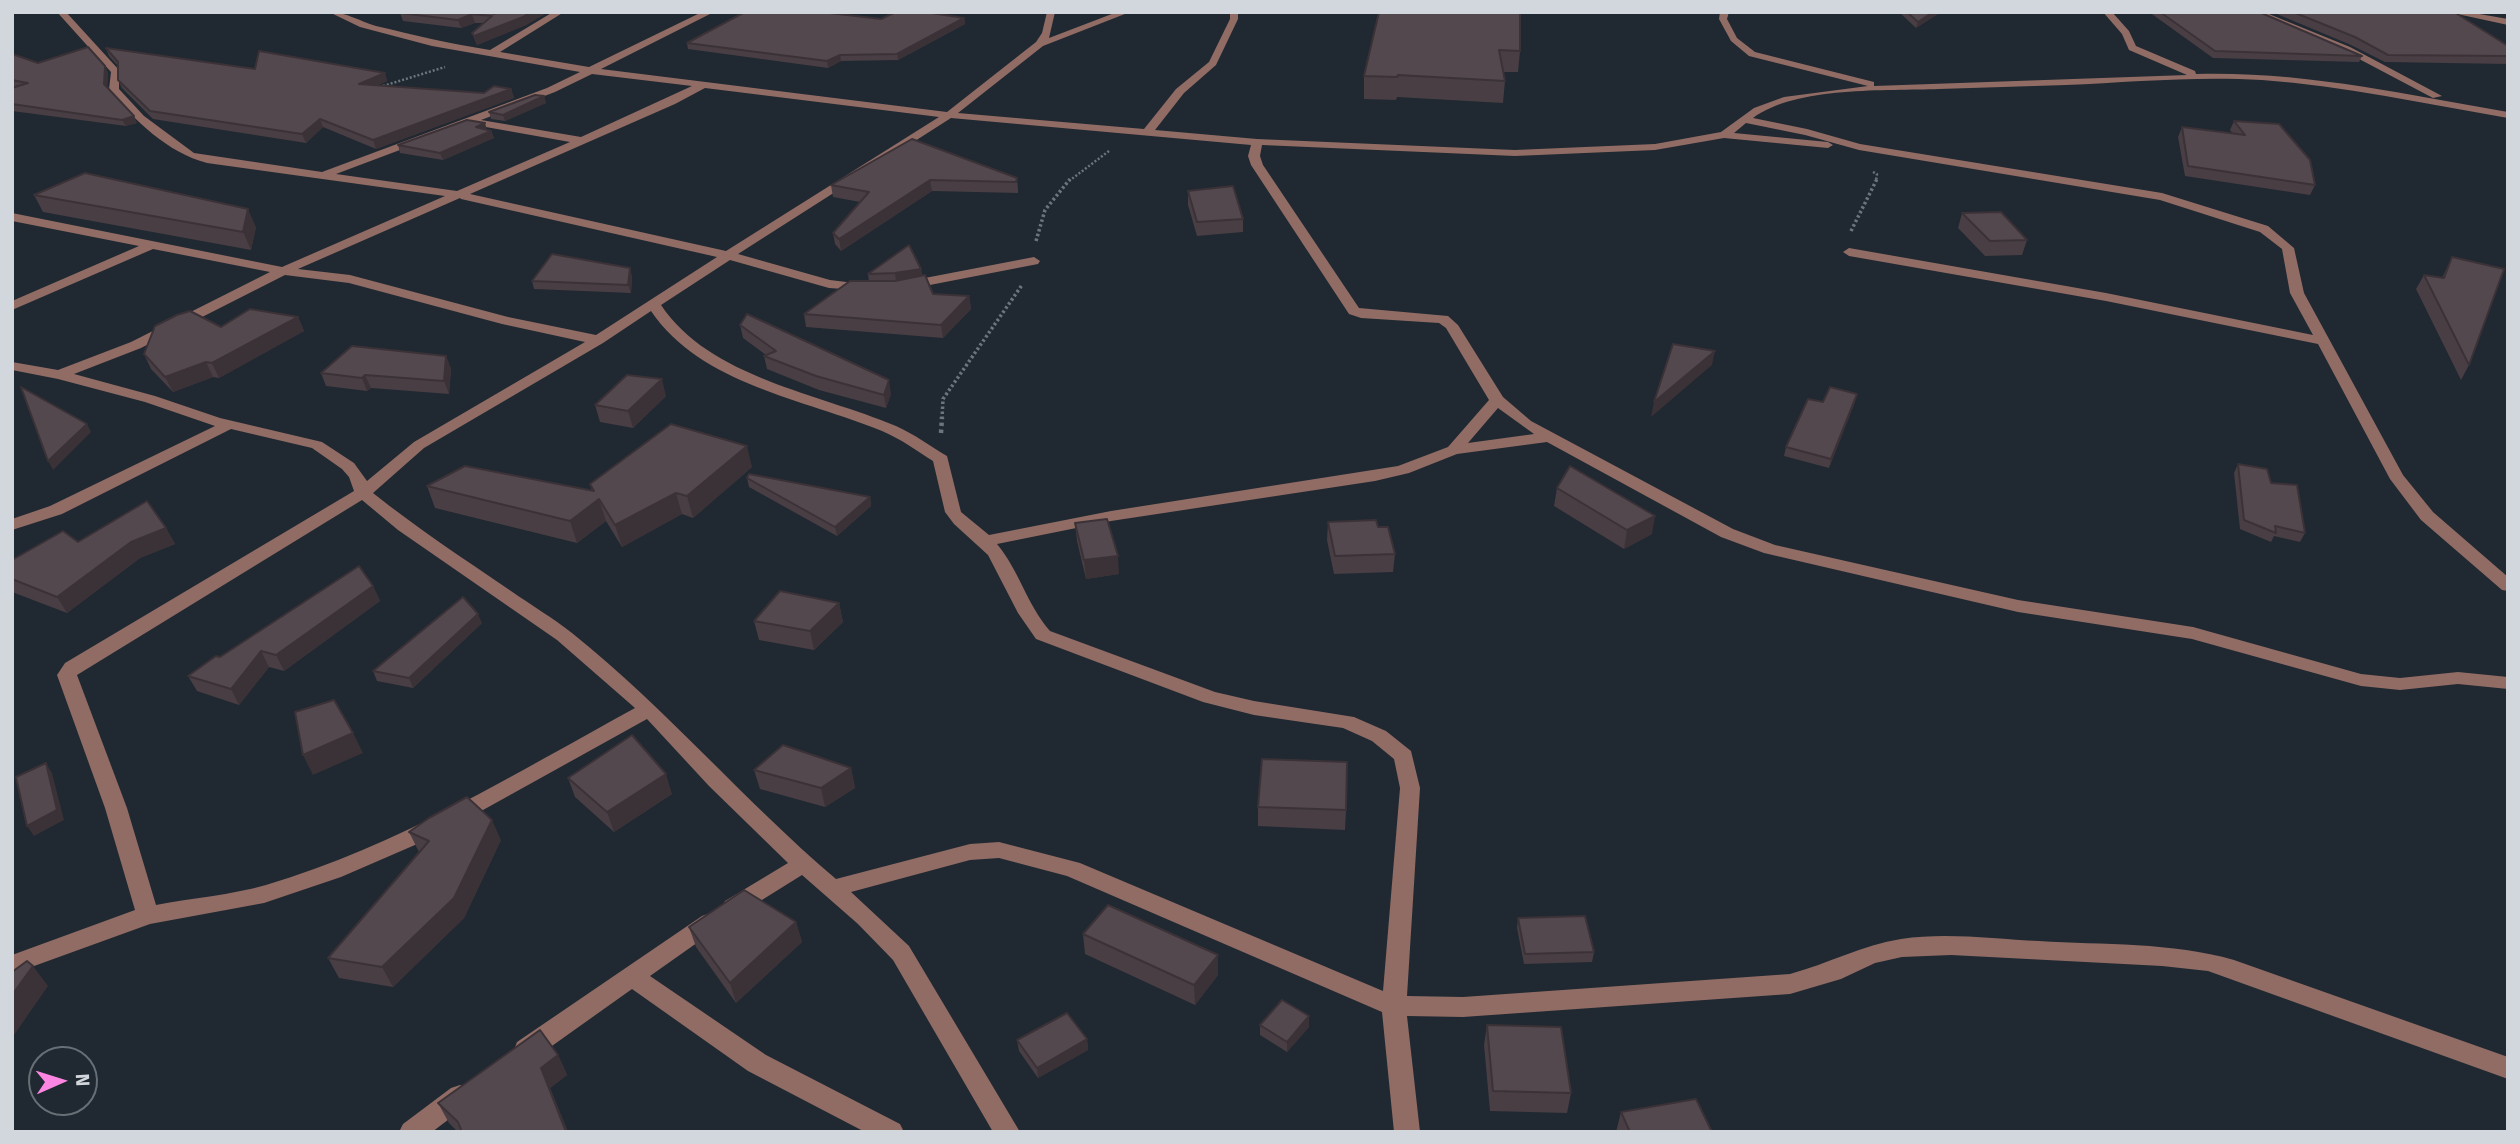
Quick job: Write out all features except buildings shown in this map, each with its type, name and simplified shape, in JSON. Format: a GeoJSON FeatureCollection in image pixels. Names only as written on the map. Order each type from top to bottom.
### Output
{"type":"FeatureCollection","features":[{"type":"Feature","properties":{"kind":"street"},"geometry":{"type":"LineString","coordinates":[[61,12],[116,72],[114,89],[140,118],[190,155],[232,164],[461,195],[730,256],[829,284],[856,288],[890,288],[1034,261]]}},
{"type":"Feature","properties":{"kind":"street"},"geometry":{"type":"LineString","coordinates":[[333,12],[363,25],[404,37],[490,54],[593,71],[949,115],[1257,142],[1515,153],[1656,147],[1724,135],[1859,147],[2162,197],[2264,229],[2288,248],[2297,293],[2396,476],[2409,495],[2454,542],[2508,586]]}},
{"type":"Feature","properties":{"kind":"street"},"geometry":{"type":"LineString","coordinates":[[490,54],[560,12]]}},
{"type":"Feature","properties":{"kind":"street"},"geometry":{"type":"LineString","coordinates":[[322,176],[551,90],[710,12]]}},
{"type":"Feature","properties":{"kind":"street"},"geometry":{"type":"LineString","coordinates":[[1040,44],[1047,33],[1051,12]]}},
{"type":"Feature","properties":{"kind":"street"},"geometry":{"type":"LineString","coordinates":[[148,915],[116,808],[67,675],[72,667],[363,493],[419,445],[598,340],[867,165],[949,115],[1040,44],[1126,12]]}},
{"type":"Feature","properties":{"kind":"street"},"geometry":{"type":"LineString","coordinates":[[1146,134],[1180,92],[1213,63],[1234,19],[1234,12]]}},
{"type":"Feature","properties":{"kind":"street"},"geometry":{"type":"LineString","coordinates":[[1725,12],[1723,19],[1732,38],[1752,54],[1887,88]]}},
{"type":"Feature","properties":{"kind":"street"},"geometry":{"type":"LineString","coordinates":[[2107,12],[2126,33],[2128,63]]}},
{"type":"Feature","properties":{"kind":"street"},"geometry":{"type":"LineString","coordinates":[[2256,12],[2347,49],[2449,103]]}},
{"type":"Feature","properties":{"kind":"street"},"geometry":{"type":"LineString","coordinates":[[2452,12],[2508,22]]}},
{"type":"Feature","properties":{"kind":"street"},"geometry":{"type":"LineString","coordinates":[[2128,63],[2202,77]]}},
{"type":"Feature","properties":{"kind":"street"},"geometry":{"type":"LineString","coordinates":[[1724,135],[1758,110],[1788,99],[2128,63],[2202,77],[2326,83],[2508,115]]}},
{"type":"Feature","properties":{"kind":"street"},"geometry":{"type":"LineString","coordinates":[[59,375],[136,345],[282,271],[671,102],[704,84]]}},
{"type":"Feature","properties":{"kind":"street"},"geometry":{"type":"LineString","coordinates":[[1745,120],[1807,132],[1859,147]]}},
{"type":"Feature","properties":{"kind":"street"},"geometry":{"type":"LineString","coordinates":[[466,121],[579,140]]}},
{"type":"Feature","properties":{"kind":"street"},"geometry":{"type":"LineString","coordinates":[[1257,142],[1254,156],[1257,164],[1354,311],[1361,314],[1443,319],[1451,325],[1497,400],[1526,424],[1727,533],[1770,549],[2018,606],[2193,633],[2361,680],[2400,684],[2458,678],[2508,683]]}},
{"type":"Feature","properties":{"kind":"street"},"geometry":{"type":"LineString","coordinates":[[12,217],[282,271],[350,279],[507,321],[598,340]]}},
{"type":"Feature","properties":{"kind":"street"},"geometry":{"type":"LineString","coordinates":[[12,306],[149,246]]}},
{"type":"Feature","properties":{"kind":"street"},"geometry":{"type":"LineString","coordinates":[[1849,252],[2106,297],[2322,341]]}},
{"type":"Feature","properties":{"kind":"street"},"geometry":{"type":"LineString","coordinates":[[654,304],[669,328],[698,350],[796,394],[893,430],[941,459],[953,511],[960,521],[986,541],[1002,564],[1033,625],[1043,635],[1210,697],[1254,708],[1347,722],[1379,736],[1404,756],[1410,788],[1394,1006],[1407,1132]]}},
{"type":"Feature","properties":{"kind":"street"},"geometry":{"type":"LineString","coordinates":[[12,366],[59,375],[230,424],[317,444],[357,476],[363,493],[404,526],[564,636],[649,709],[716,781],[901,953],[923,996],[1007,1132]]}},
{"type":"Feature","properties":{"kind":"street"},"geometry":{"type":"LineString","coordinates":[[1454,450],[1497,400]]}},
{"type":"Feature","properties":{"kind":"street"},"geometry":{"type":"LineString","coordinates":[[12,524],[56,510],[230,424]]}},
{"type":"Feature","properties":{"kind":"street"},"geometry":{"type":"LineString","coordinates":[[986,541],[1111,516],[1375,476],[1403,470],[1454,450],[1549,437]]}},
{"type":"Feature","properties":{"kind":"street"},"geometry":{"type":"LineString","coordinates":[[12,965],[148,915],[264,894],[333,871],[430,829],[649,709]]}},
{"type":"Feature","properties":{"kind":"street"},"geometry":{"type":"LineString","coordinates":[[832,888],[970,852],[999,849],[1072,869],[1394,1006],[1463,1007],[1790,984],[1833,972],[1871,955],[1902,948],[1951,946],[2208,962],[2508,1068]]}},
{"type":"Feature","properties":{"kind":"street"},"geometry":{"type":"LineString","coordinates":[[504,1064],[727,910],[803,864]]}},
{"type":"Feature","properties":{"kind":"street"},"geometry":{"type":"LineString","coordinates":[[633,977],[757,1063],[891,1132]]}},
{"type":"Feature","properties":{"kind":"street"},"geometry":{"type":"LineString","coordinates":[[412,1132],[483,1079]]}},
{"type":"Feature","properties":{"kind":"path"},"geometry":{"type":"LineString","coordinates":[[374,89],[490,54]]}},
{"type":"Feature","properties":{"kind":"path"},"geometry":{"type":"LineString","coordinates":[[941,459],[943,399],[954,378],[1005,311],[1034,261],[1038,228],[1044,208],[1058,190],[1133,133]]}},
{"type":"Feature","properties":{"kind":"path"},"geometry":{"type":"LineString","coordinates":[[1849,252],[1843,245],[1877,180],[1877,174],[1868,170]]}}]}
